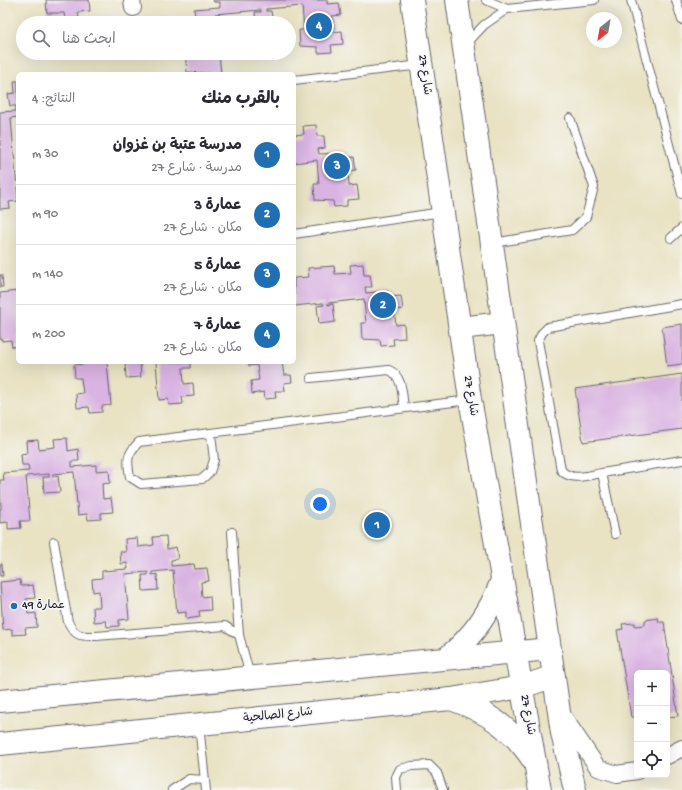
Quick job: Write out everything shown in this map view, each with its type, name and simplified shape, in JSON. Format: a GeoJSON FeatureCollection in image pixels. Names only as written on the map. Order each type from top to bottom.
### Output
{"type":"FeatureCollection","features":[{"type":"Feature","properties":{"kind":"main road","name":"شارع 27"},"geometry":{"type":"LineString","coordinates":[[412,0],[470,400],[540,790]]}},
{"type":"Feature","properties":{"kind":"main road"},"geometry":{"type":"LineString","coordinates":[[457,0],[559,711],[575,790]]}},
{"type":"Feature","properties":{"kind":"main road"},"geometry":{"type":"LineString","coordinates":[[460,328],[503,323]]}},
{"type":"Feature","properties":{"kind":"main road"},"geometry":{"type":"LineString","coordinates":[[448,657],[463,645],[487,615],[502,580]]}},
{"type":"Feature","properties":{"kind":"main road"},"geometry":{"type":"LineString","coordinates":[[0,701],[448,657],[550,649]]}},
{"type":"Feature","properties":{"kind":"main road","name":"شارع الصالحية"},"geometry":{"type":"LineString","coordinates":[[0,744],[451,699],[522,687],[554,676]]}},
{"type":"Feature","properties":{"kind":"main road"},"geometry":{"type":"LineString","coordinates":[[451,699],[485,713],[500,724],[526,750],[536,765]]}},
{"type":"Feature","properties":{"kind":"street"},"geometry":{"type":"LineString","coordinates":[[559,711],[598,768],[617,774],[634,771]]}},
{"type":"Feature","properties":{"kind":"street"},"geometry":{"type":"LineString","coordinates":[[670,754],[682,748]]}},
{"type":"Feature","properties":{"kind":"lane"},"geometry":{"type":"LineString","coordinates":[[486,0],[508,9]]}},
{"type":"Feature","properties":{"kind":"lane"},"geometry":{"type":"LineString","coordinates":[[464,47],[484,25],[508,9],[594,0]]}},
{"type":"Feature","properties":{"kind":"lane"},"geometry":{"type":"LineString","coordinates":[[631,0],[682,194]]}},
{"type":"Feature","properties":{"kind":"lane"},"geometry":{"type":"LineString","coordinates":[[676,0],[682,20]]}},
{"type":"Feature","properties":{"kind":"lane"},"geometry":{"type":"LineString","coordinates":[[296,80],[422,65]]}},
{"type":"Feature","properties":{"kind":"lane"},"geometry":{"type":"LineString","coordinates":[[492,243],[572,230],[586,217],[594,187],[570,118]]}},
{"type":"Feature","properties":{"kind":"lane"},"geometry":{"type":"LineString","coordinates":[[296,234],[443,212]]}},
{"type":"Feature","properties":{"kind":"lane"},"geometry":{"type":"LineString","coordinates":[[671,238],[682,228]]}},
{"type":"Feature","properties":{"kind":"lane"},"geometry":{"type":"LineString","coordinates":[[682,304],[548,327],[538,341],[561,470],[565,475],[571,478],[682,460]]}},
{"type":"Feature","properties":{"kind":"lane"},"geometry":{"type":"LineString","coordinates":[[311,378],[389,370],[395,372],[399,379],[404,408]]}},
{"type":"Feature","properties":{"kind":"lane"},"geometry":{"type":"LineString","coordinates":[[211,434],[214,460],[210,472],[202,479],[141,484],[130,477],[128,461],[130,451],[139,442],[470,400]]}},
{"type":"Feature","properties":{"kind":"lane"},"geometry":{"type":"LineString","coordinates":[[602,473],[615,534]]}},
{"type":"Feature","properties":{"kind":"lane"},"geometry":{"type":"LineString","coordinates":[[232,532],[239,635],[250,676]]}},
{"type":"Feature","properties":{"kind":"lane"},"geometry":{"type":"LineString","coordinates":[[54,542],[68,622],[72,631],[77,634],[82,636],[96,636],[225,626],[239,635]]}},
{"type":"Feature","properties":{"kind":"lane"},"geometry":{"type":"LineString","coordinates":[[199,724],[206,790]]}},
{"type":"Feature","properties":{"kind":"lane"},"geometry":{"type":"LineString","coordinates":[[397,790],[396,777],[400,770],[412,766],[430,765],[437,773],[443,790]]}},
{"type":"Feature","properties":{"kind":"lane"},"geometry":{"type":"LineString","coordinates":[[172,790],[189,779],[205,780]]}},
{"type":"Feature","properties":{"kind":"building"},"geometry":{"type":"Polygon","coordinates":[[[46,0],[89,0],[90,11],[78,12],[79,16],[64,16],[64,13],[47,13],[46,0]]]}},
{"type":"Feature","properties":{"kind":"building"},"geometry":{"type":"Polygon","coordinates":[[[213,0],[327,0],[327,4],[339,3],[341,15],[332,16],[334,32],[342,31],[343,44],[331,45],[332,52],[318,53],[318,47],[300,46],[299,30],[304,30],[302,6],[266,9],[266,11],[271,11],[272,16],[255,16],[255,12],[261,12],[261,10],[215,14],[215,16],[195,16],[194,9],[220,7],[220,2],[214,2],[213,0]]]}},
{"type":"Feature","properties":{"kind":"building"},"geometry":{"type":"Polygon","coordinates":[[[186,60],[220,60],[221,72],[187,72],[186,60]]]}},
{"type":"Feature","properties":{"kind":"building"},"geometry":{"type":"Polygon","coordinates":[[[14,81],[16,81],[16,106],[10,106],[8,94],[15,93],[14,81]]]}},
{"type":"Feature","properties":{"kind":"building"},"geometry":{"type":"Polygon","coordinates":[[[16,111],[16,117],[11,118],[16,177],[16,201],[9,202],[10,208],[0,209],[0,112],[16,111]]]}},
{"type":"Feature","properties":{"kind":"building"},"geometry":{"type":"Polygon","coordinates":[[[316,125],[317,136],[324,136],[325,148],[318,149],[319,154],[342,153],[342,158],[354,157],[356,170],[348,171],[349,186],[357,185],[359,199],[347,200],[347,206],[334,207],[333,201],[315,200],[314,184],[319,184],[317,160],[296,163],[296,135],[304,134],[303,126],[316,125]]]}},
{"type":"Feature","properties":{"kind":"building"},"geometry":{"type":"Polygon","coordinates":[[[363,264],[364,275],[370,275],[372,287],[365,287],[366,293],[388,291],[389,297],[401,296],[403,309],[394,310],[396,325],[404,324],[405,338],[393,339],[394,345],[381,346],[380,340],[362,339],[361,323],[366,323],[364,299],[328,303],[328,305],[333,304],[335,322],[319,324],[317,306],[324,305],[323,303],[296,306],[296,278],[309,277],[308,268],[334,266],[335,274],[351,273],[350,265],[363,264]]]}},
{"type":"Feature","properties":{"kind":"building"},"geometry":{"type":"Polygon","coordinates":[[[0,275],[2,275],[3,287],[0,287],[0,275]]]}},
{"type":"Feature","properties":{"kind":"building"},"geometry":{"type":"Polygon","coordinates":[[[16,291],[16,346],[12,347],[11,340],[2,341],[2,339],[0,339],[0,293],[16,291]]]}},
{"type":"Feature","properties":{"kind":"building"},"geometry":{"type":"Polygon","coordinates":[[[682,324],[682,364],[667,366],[662,327],[682,324]]]}},
{"type":"Feature","properties":{"kind":"building"},"geometry":{"type":"Polygon","coordinates":[[[107,364],[111,405],[102,406],[102,412],[90,413],[89,407],[77,408],[76,394],[83,393],[81,378],[75,378],[74,365],[107,364]]]}},
{"type":"Feature","properties":{"kind":"building"},"geometry":{"type":"Polygon","coordinates":[[[125,364],[140,364],[141,377],[126,378],[125,364]]]}},
{"type":"Feature","properties":{"kind":"building"},"geometry":{"type":"Polygon","coordinates":[[[156,364],[191,364],[191,368],[183,368],[184,384],[193,383],[194,396],[182,397],[183,404],[169,405],[168,399],[159,400],[156,364]]]}},
{"type":"Feature","properties":{"kind":"building"},"geometry":{"type":"Polygon","coordinates":[[[249,364],[282,364],[284,375],[291,375],[292,382],[284,383],[285,391],[275,391],[276,398],[265,399],[264,392],[252,394],[251,381],[259,380],[257,365],[249,366],[249,364]]]}},
{"type":"Feature","properties":{"kind":"building"},"geometry":{"type":"Polygon","coordinates":[[[682,374],[682,429],[583,442],[575,389],[682,374]]]}},
{"type":"Feature","properties":{"kind":"building"},"geometry":{"type":"Polygon","coordinates":[[[67,438],[68,451],[78,449],[79,461],[72,461],[72,467],[96,465],[96,471],[109,470],[110,483],[102,484],[103,499],[111,498],[113,512],[101,513],[101,519],[88,520],[87,514],[78,515],[74,472],[53,474],[53,477],[58,476],[60,492],[44,493],[43,477],[49,477],[49,474],[26,476],[30,521],[20,521],[21,528],[8,529],[8,522],[0,523],[0,480],[4,480],[3,473],[29,471],[28,465],[22,465],[21,454],[27,453],[26,441],[38,440],[39,449],[55,447],[54,439],[67,438]]]}},
{"type":"Feature","properties":{"kind":"building"},"geometry":{"type":"Polygon","coordinates":[[[166,536],[167,549],[176,547],[178,559],[171,560],[171,566],[194,564],[195,569],[207,568],[209,581],[201,582],[202,597],[210,596],[211,610],[199,611],[200,617],[186,619],[186,612],[177,613],[173,570],[152,572],[152,575],[157,574],[158,590],[143,591],[142,575],[148,575],[148,572],[125,574],[129,619],[119,620],[119,626],[107,627],[106,621],[94,622],[93,607],[100,607],[99,591],[93,592],[92,579],[102,578],[102,571],[128,569],[127,563],[121,564],[120,552],[126,552],[125,539],[137,538],[138,547],[154,545],[153,537],[166,536]]]}},
{"type":"Feature","properties":{"kind":"building","name":"عمارة 49"},"geometry":{"type":"Polygon","coordinates":[[[0,564],[2,564],[3,576],[0,576],[0,564]]]}},
{"type":"Feature","properties":{"kind":"building","name":"عمارة 49"},"geometry":{"type":"Polygon","coordinates":[[[20,580],[21,586],[33,585],[35,598],[26,599],[28,614],[36,613],[37,627],[25,628],[26,634],[12,635],[12,629],[3,630],[0,582],[20,580]]]}},
{"type":"Feature","properties":{"kind":"building"},"geometry":{"type":"Polygon","coordinates":[[[658,618],[659,622],[664,622],[678,716],[670,717],[670,670],[634,670],[634,717],[631,717],[617,630],[623,629],[622,624],[635,623],[635,626],[645,625],[645,620],[658,618]]]}},
{"type":"Feature","properties":{"kind":"place","name":"عمارة 7"},"geometry":{"type":"Point","coordinates":[319,26]}},
{"type":"Feature","properties":{"kind":"place","name":"عمارة 5"},"geometry":{"type":"Point","coordinates":[337,166]}},
{"type":"Feature","properties":{"kind":"place","name":"عمارة 3"},"geometry":{"type":"Point","coordinates":[383,305]}},
{"type":"Feature","properties":{"kind":"place","name":"مدرسة عتبة بن غزوان"},"geometry":{"type":"Point","coordinates":[377,525]}},
{"type":"Feature","properties":{"kind":"place","name":"عمارة 49"},"geometry":{"type":"Point","coordinates":[14,606]}}]}
